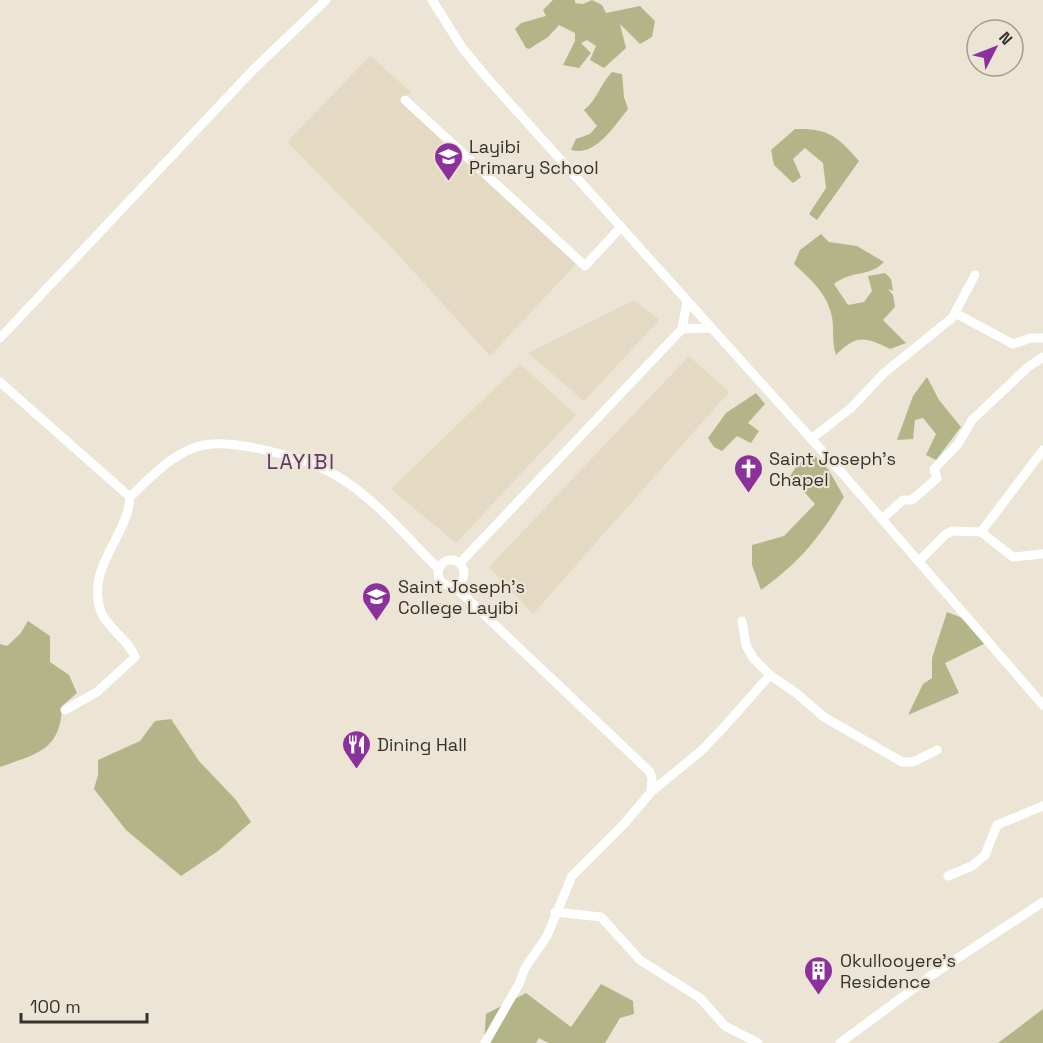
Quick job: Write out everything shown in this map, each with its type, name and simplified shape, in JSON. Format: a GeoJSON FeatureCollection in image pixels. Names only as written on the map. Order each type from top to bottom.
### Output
{"type":"FeatureCollection","features":[{"type":"Feature","properties":{"kind":"street"},"geometry":{"type":"LineString","coordinates":[[0,338],[252,71],[326,0]]}},
{"type":"Feature","properties":{"kind":"street"},"geometry":{"type":"LineString","coordinates":[[432,0],[463,49],[488,79],[882,519],[1043,705]]}},
{"type":"Feature","properties":{"kind":"street"},"geometry":{"type":"LineString","coordinates":[[405,100],[585,266],[621,227]]}},
{"type":"Feature","properties":{"kind":"street"},"geometry":{"type":"LineString","coordinates":[[811,439],[851,408],[884,373],[955,313],[975,275]]}},
{"type":"Feature","properties":{"kind":"street"},"geometry":{"type":"LineString","coordinates":[[460,563],[682,329],[687,301]]}},
{"type":"Feature","properties":{"kind":"street"},"geometry":{"type":"LineString","coordinates":[[955,313],[1013,344],[1031,338],[1043,338]]}},
{"type":"Feature","properties":{"kind":"street"},"geometry":{"type":"LineString","coordinates":[[682,329],[712,328]]}},
{"type":"Feature","properties":{"kind":"street"},"geometry":{"type":"LineString","coordinates":[[882,519],[903,500],[912,500],[937,478],[934,470],[958,444],[972,420],[1028,367],[1043,357]]}},
{"type":"Feature","properties":{"kind":"street"},"geometry":{"type":"LineString","coordinates":[[0,382],[130,497]]}},
{"type":"Feature","properties":{"kind":"street"},"geometry":{"type":"LineString","coordinates":[[65,710],[98,692],[135,657],[103,615],[99,594],[99,580],[103,566],[109,548],[130,511],[130,497],[174,458],[198,446],[223,443],[265,450],[311,465],[345,481],[439,569],[442,582],[454,586],[650,772],[651,792]]}},
{"type":"Feature","properties":{"kind":"street"},"geometry":{"type":"LineString","coordinates":[[981,532],[1043,450]]}},
{"type":"Feature","properties":{"kind":"street"},"geometry":{"type":"LineString","coordinates":[[919,561],[949,532],[981,532],[1013,557],[1042,554]]}},
{"type":"Feature","properties":{"kind":"street"},"geometry":{"type":"LineString","coordinates":[[439,569],[444,562],[452,560],[460,563],[465,574],[463,579],[454,586]]}},
{"type":"Feature","properties":{"kind":"street"},"geometry":{"type":"LineString","coordinates":[[742,621],[746,645],[753,658],[770,675],[824,717],[902,762],[913,762],[937,750]]}},
{"type":"Feature","properties":{"kind":"street"},"geometry":{"type":"LineString","coordinates":[[485,1043],[519,984],[525,968],[547,936],[555,912],[572,876],[624,824],[651,792],[701,751],[770,675]]}},
{"type":"Feature","properties":{"kind":"street"},"geometry":{"type":"LineString","coordinates":[[948,876],[972,866],[985,855],[997,825],[1043,806]]}},
{"type":"Feature","properties":{"kind":"street"},"geometry":{"type":"LineString","coordinates":[[840,1043],[917,985],[1043,902]]}},
{"type":"Feature","properties":{"kind":"street"},"geometry":{"type":"LineString","coordinates":[[555,912],[601,917],[640,960],[700,998],[725,1026],[758,1043]]}},
{"type":"Feature","properties":{"kind":"shaded area"},"geometry":{"type":"Polygon","coordinates":[[[370,56],[411,92],[403,100],[578,262],[490,356],[395,251],[287,142],[370,56]]]}},
{"type":"Feature","properties":{"kind":"shaded area"},"geometry":{"type":"Polygon","coordinates":[[[634,300],[659,320],[584,401],[528,353],[634,300]]]}},
{"type":"Feature","properties":{"kind":"shaded area"},"geometry":{"type":"Polygon","coordinates":[[[689,356],[729,392],[533,614],[489,567],[689,356]]]}},
{"type":"Feature","properties":{"kind":"shaded area"},"geometry":{"type":"Polygon","coordinates":[[[520,364],[576,415],[456,543],[391,489],[520,364]]]}},
{"type":"Feature","properties":{"kind":"green space"},"geometry":{"type":"Polygon","coordinates":[[[553,0],[575,0],[575,3],[583,4],[592,0],[602,5],[606,13],[640,6],[655,21],[652,37],[640,44],[620,24],[626,48],[604,68],[590,60],[596,46],[587,40],[581,43],[591,53],[579,68],[563,65],[575,41],[575,33],[559,25],[548,37],[529,49],[526,48],[515,29],[521,23],[546,16],[543,10],[553,0]]]}},
{"type":"Feature","properties":{"kind":"green space"},"geometry":{"type":"Polygon","coordinates":[[[612,72],[622,74],[624,97],[628,109],[596,145],[580,151],[571,150],[576,139],[590,134],[597,126],[584,110],[593,101],[612,72]]]}},
{"type":"Feature","properties":{"kind":"green space"},"geometry":{"type":"Polygon","coordinates":[[[795,129],[816,130],[832,135],[859,161],[817,220],[809,214],[826,188],[823,163],[805,148],[793,159],[801,177],[793,183],[774,165],[771,150],[795,129]]]}},
{"type":"Feature","properties":{"kind":"green space"},"geometry":{"type":"Polygon","coordinates":[[[821,234],[829,242],[857,246],[884,262],[873,270],[847,277],[834,284],[848,305],[864,302],[872,291],[868,276],[885,273],[891,279],[893,291],[888,289],[893,295],[895,307],[883,320],[906,343],[890,349],[867,340],[856,341],[836,355],[829,305],[816,286],[794,264],[800,250],[821,234]]]}},
{"type":"Feature","properties":{"kind":"green space"},"geometry":{"type":"Polygon","coordinates":[[[927,377],[939,400],[961,427],[936,460],[926,455],[936,434],[923,418],[915,420],[913,439],[897,440],[913,396],[927,377]]]}},
{"type":"Feature","properties":{"kind":"green space"},"geometry":{"type":"Polygon","coordinates":[[[756,393],[765,404],[748,423],[759,431],[751,443],[737,436],[722,451],[714,447],[708,438],[726,413],[756,393]]]}},
{"type":"Feature","properties":{"kind":"green space"},"geometry":{"type":"Polygon","coordinates":[[[813,454],[828,469],[844,497],[808,548],[787,570],[761,590],[752,565],[752,545],[784,536],[815,504],[790,476],[798,464],[813,454]]]}},
{"type":"Feature","properties":{"kind":"green space"},"geometry":{"type":"Polygon","coordinates":[[[947,612],[965,619],[986,643],[945,663],[959,693],[908,715],[923,684],[932,678],[932,658],[947,612]]]}},
{"type":"Feature","properties":{"kind":"green space"},"geometry":{"type":"Polygon","coordinates":[[[28,621],[50,636],[50,662],[69,675],[77,693],[62,706],[57,733],[44,749],[0,767],[0,644],[7,646],[20,634],[28,621]]]}},
{"type":"Feature","properties":{"kind":"green space"},"geometry":{"type":"Polygon","coordinates":[[[171,719],[199,761],[236,800],[251,822],[218,851],[181,876],[126,830],[94,789],[98,775],[98,760],[140,741],[155,721],[171,719]]]}},
{"type":"Feature","properties":{"kind":"green space"},"geometry":{"type":"Polygon","coordinates":[[[601,984],[633,1001],[634,1014],[620,1018],[605,1043],[548,1043],[539,1038],[536,1043],[484,1043],[486,1014],[526,993],[571,1027],[601,984]]]}},
{"type":"Feature","properties":{"kind":"green space"},"geometry":{"type":"Polygon","coordinates":[[[1043,1009],[1043,1043],[998,1043],[1043,1009]]]}},
{"type":"Feature","properties":{"kind":"place","name":"Layibi Primary School"},"geometry":{"type":"Point","coordinates":[448,182]}},
{"type":"Feature","properties":{"kind":"place","name":"Saint Joseph's Chapel"},"geometry":{"type":"Point","coordinates":[748,494]}},
{"type":"Feature","properties":{"kind":"place","name":"Saint Joseph's College Layibi"},"geometry":{"type":"Point","coordinates":[377,622]}},
{"type":"Feature","properties":{"kind":"place","name":"Dining Hall"},"geometry":{"type":"Point","coordinates":[356,770]}},
{"type":"Feature","properties":{"kind":"place","name":"Okullooyere's Residence"},"geometry":{"type":"Point","coordinates":[819,996]}},
{"type":"Feature","properties":{"kind":"district","name":"LAYIBI"},"geometry":{"type":"Point","coordinates":[301,461]}}]}
